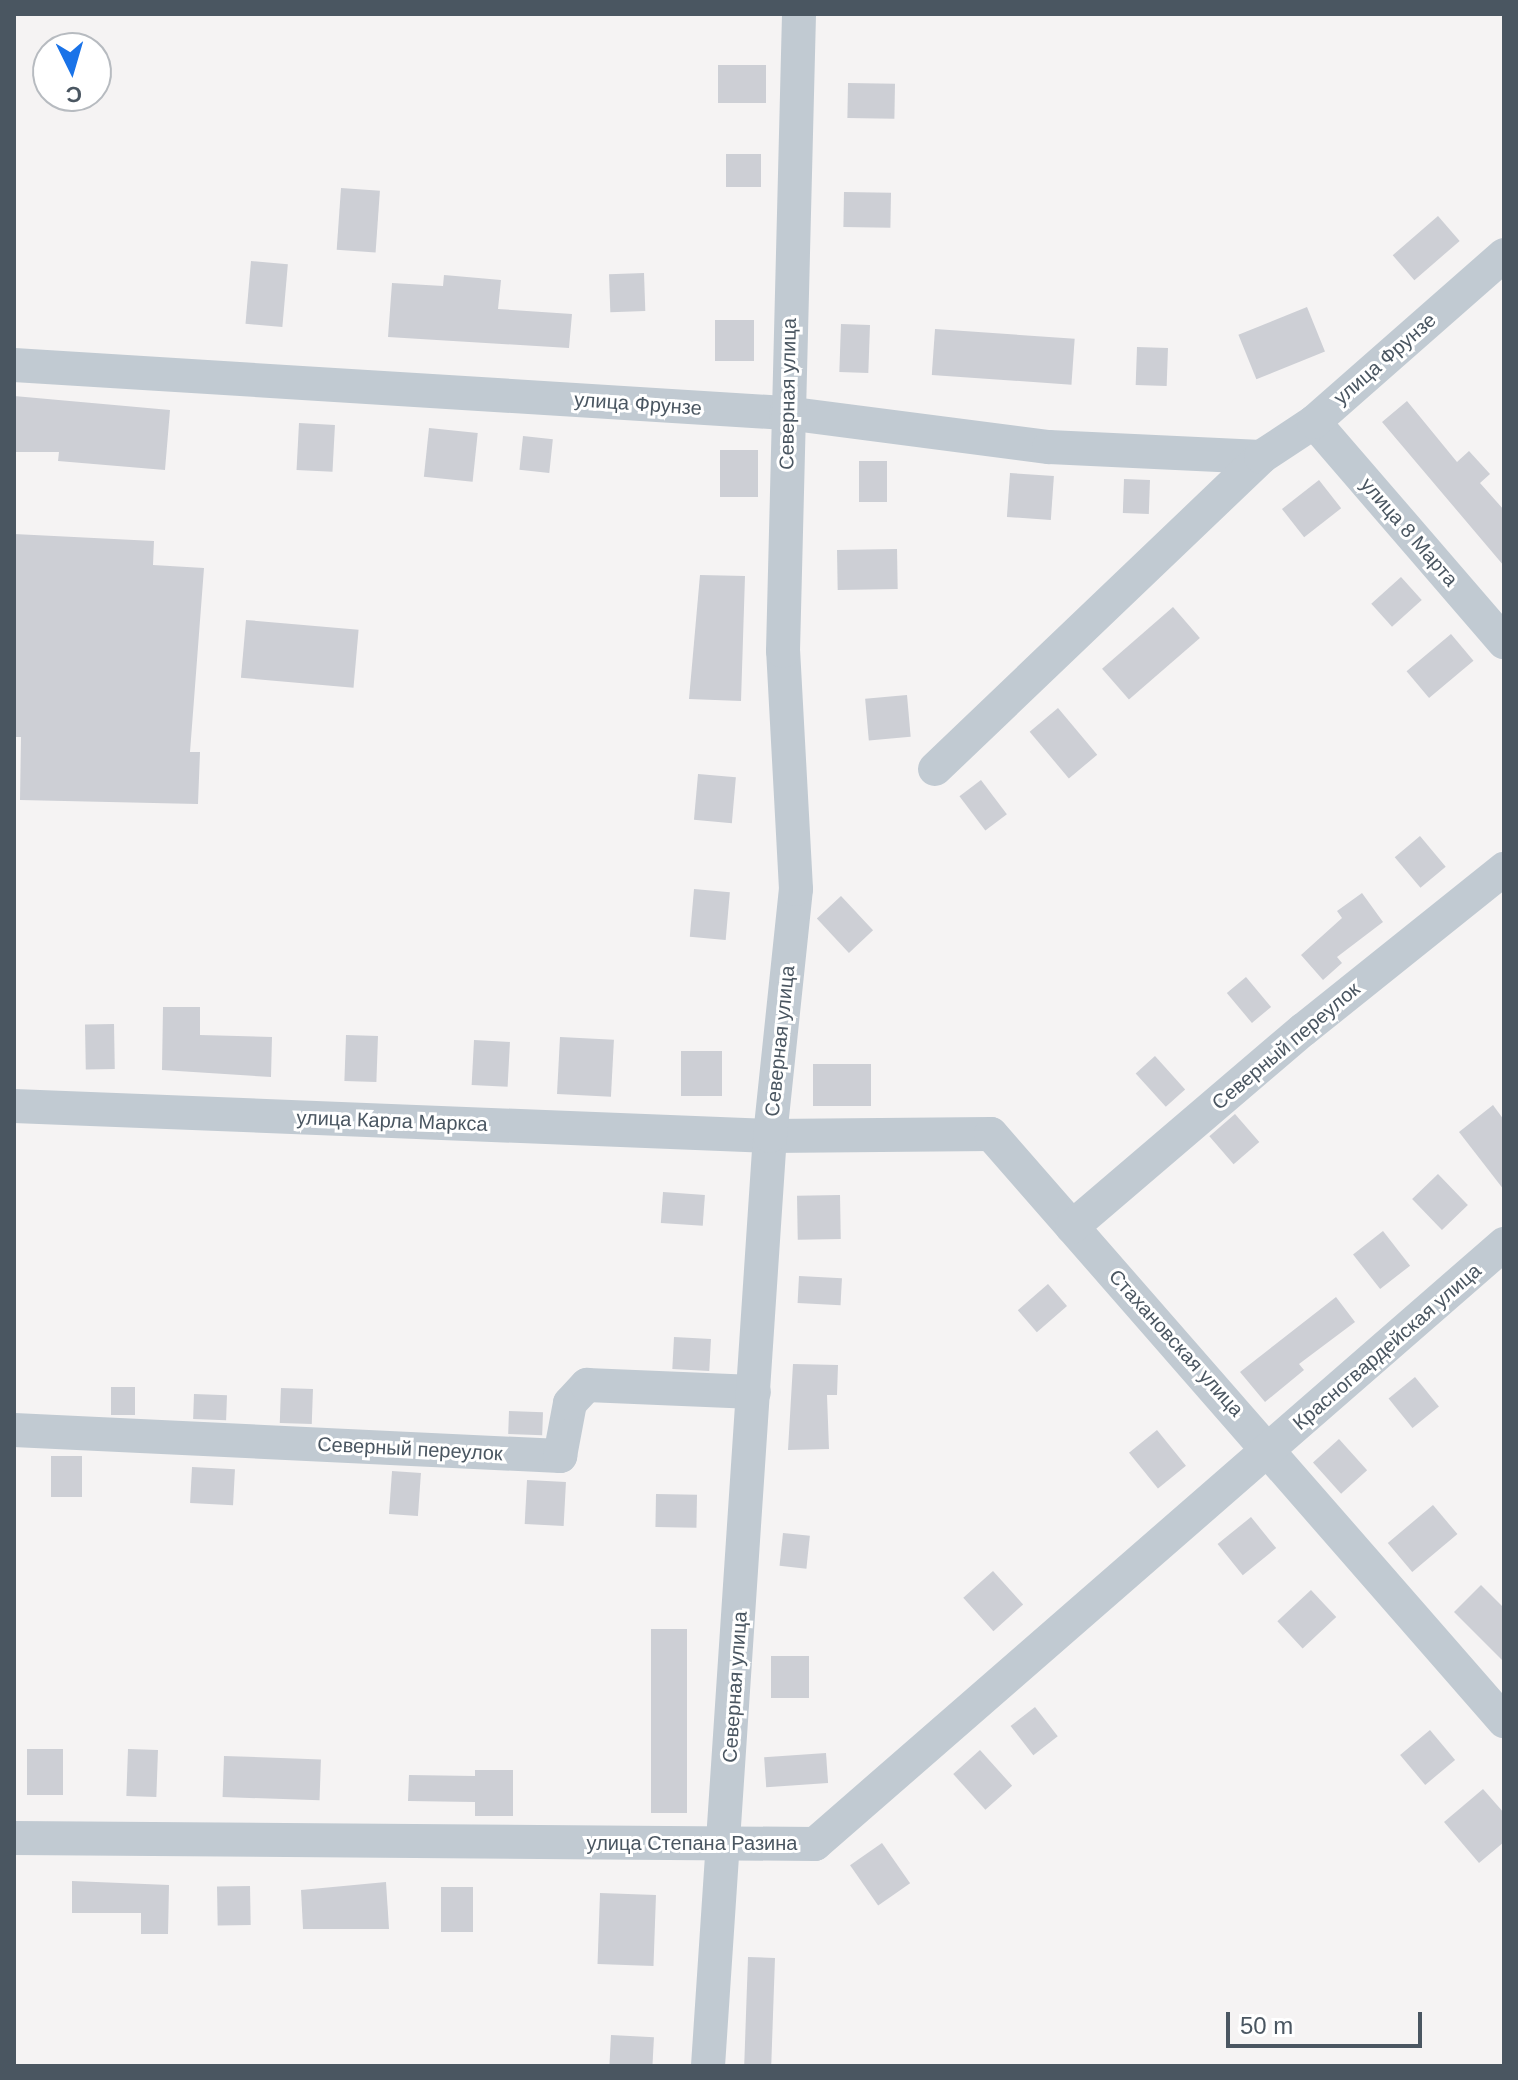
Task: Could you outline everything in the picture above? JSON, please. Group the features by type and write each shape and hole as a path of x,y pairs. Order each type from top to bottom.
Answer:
{"street":[{"name":"Северная улица","path":"708,2066 770,1136 796,889 783,651 786,413 799,14"},
{"name":"улица Фрунзе","path":"935,769 1261,457 1314,422 1504,255"},
{"name":"улица Фрунзе","path":"14,365 786,413 1049,447 1261,457"},
{"name":"улица 8 Марта","path":"1314,422 1504,642"},
{"name":"Северный переулок","path":"1072,1227 1303,1030 1504,869"},
{"name":"улица Карла Маркса","path":"14,1106 770,1136"},
{"name":"Стахановская улица","path":"770,1136 991,1134 1504,1721"},
{"name":"Красногвардейская улица","path":"1270,1450 1504,1244"},
{"name":"Северный переулок","path":"14,1430 560,1456 570,1403 587,1385 754,1392"},
{"name":"улица Степана Разина","path":"14,1838 815,1844 1270,1450"}],"building":[{"path":"718,65 766,65 766,103 718,103"},
{"path":"848,83 895,84 894,119 847,118"},
{"path":"726,154 761,154 761,187 726,187"},
{"path":"341,188 380,191 376,253 337,250"},
{"path":"844,192 891,193 890,228 843,227"},
{"path":"1438,216 1460,241 1414,280 1393,255"},
{"path":"251,261 288,264 282,327 246,324"},
{"path":"644,273 645,311 610,312 609,274"},
{"path":"444,275 501,280 498,309 572,314 569,348 388,337 392,283 443,286"},
{"path":"1307,307 1325,352 1256,379 1238,335"},
{"path":"715,320 754,320 754,361 715,361"},
{"path":"841,324 870,325 868,373 839,372"},
{"path":"935,329 1075,339 1071,385 932,375"},
{"path":"1137,347 1168,348 1167,386 1136,385"},
{"path":"14,396 170,410 165,470 58,461 59,452 14,452"},
{"path":"1407,401 1457,462 1469,451 1490,474 1480,483 1504,510 1504,566 1382,422"},
{"path":"299,423 335,425 332,472 297,470"},
{"path":"429,428 478,433 473,482 424,477"},
{"path":"523,436 553,439 549,473 519,470"},
{"path":"720,450 758,450 758,497 720,497"},
{"path":"859,461 887,461 887,502 859,502"},
{"path":"1010,473 1054,476 1051,520 1007,517"},
{"path":"1124,479 1150,480 1149,514 1123,513"},
{"path":"1319,480 1341,508 1304,537 1282,509"},
{"path":"14,534 154,541 153,565 204,568 190,752 200,752 198,804 20,800 21,737 14,737"},
{"path":"897,549 898,589 838,590 837,550"},
{"path":"700,575 745,576 741,701 689,699"},
{"path":"1401,577 1422,600 1392,627 1371,604"},
{"path":"1173,607 1200,638 1129,700 1102,669"},
{"path":"246,620 359,630 354,688 241,678"},
{"path":"1451,634 1473,661 1429,698 1407,671"},
{"path":"907,695 911,737 869,741 865,699"},
{"path":"1058,708 1097,755 1069,779 1030,732"},
{"path":"698,774 736,777 732,823 694,820"},
{"path":"981,780 1007,814 985,831 959,796"},
{"path":"1420,836 1446,867 1420,888 1395,857"},
{"path":"694,889 730,892 726,940 690,937"},
{"path":"1362,893 1383,922 1337,957 1342,963 1323,980 1301,955 1342,918 1337,911"},
{"path":"841,896 873,930 849,953 817,919"},
{"path":"1246,977 1271,1007 1252,1023 1227,993"},
{"path":"163,1007 200,1007 200,1035 272,1037 271,1077 162,1070"},
{"path":"114,1024 115,1069 86,1069 85,1025"},
{"path":"346,1035 378,1036 376,1082 344,1081"},
{"path":"560,1037 614,1040 611,1097 557,1094"},
{"path":"474,1040 510,1042 508,1087 472,1085"},
{"path":"681,1051 722,1051 722,1096 681,1096"},
{"path":"1155,1056 1185,1089 1166,1107 1136,1073"},
{"path":"813,1064 871,1064 871,1106 813,1106"},
{"path":"1493,1105 1504,1120 1504,1190 1459,1132"},
{"path":"1235,1114 1259,1142 1234,1164 1209,1136"},
{"path":"1438,1174 1468,1205 1442,1230 1412,1199"},
{"path":"663,1192 705,1195 703,1226 661,1223"},
{"path":"840,1195 841,1239 798,1240 797,1196"},
{"path":"1383,1231 1410,1266 1380,1289 1353,1254"},
{"path":"799,1276 842,1278 841,1305 798,1303"},
{"path":"1048,1284 1067,1306 1037,1332 1018,1310"},
{"path":"1336,1297 1355,1322 1299,1364 1304,1370 1265,1402 1240,1372"},
{"path":"674,1337 711,1339 709,1371 672,1369"},
{"path":"793,1364 838,1365 837,1395 827,1395 829,1449 788,1450"},
{"path":"1415,1377 1439,1407 1412,1428 1389,1398"},
{"path":"111,1387 135,1387 135,1415 111,1415"},
{"path":"281,1388 313,1389 312,1424 280,1423"},
{"path":"194,1394 227,1395 226,1420 193,1419"},
{"path":"509,1411 543,1412 542,1435 508,1434"},
{"path":"1157,1430 1186,1466 1158,1488 1129,1453"},
{"path":"1339,1439 1367,1470 1341,1494 1313,1462"},
{"path":"51,1456 82,1456 82,1497 51,1497"},
{"path":"192,1467 235,1469 233,1505 190,1503"},
{"path":"392,1471 421,1473 418,1516 389,1514"},
{"path":"527,1480 566,1482 564,1526 525,1524"},
{"path":"656,1494 697,1495 696,1528 655,1527"},
{"path":"1433,1505 1457,1534 1412,1572 1388,1543"},
{"path":"1251,1517 1276,1548 1243,1575 1218,1544"},
{"path":"783,1533 810,1536 806,1569 780,1566"},
{"path":"993,1571 1023,1604 993,1631 963,1598"},
{"path":"1481,1585 1504,1608 1504,1662 1454,1612"},
{"path":"1311,1590 1336,1617 1303,1648 1277,1621"},
{"path":"651,1629 687,1629 687,1813 651,1813"},
{"path":"771,1656 809,1656 809,1698 771,1698"},
{"path":"1035,1707 1058,1736 1033,1755 1011,1726"},
{"path":"1430,1730 1455,1760 1425,1785 1400,1755"},
{"path":"27,1749 63,1749 63,1795 27,1795"},
{"path":"128,1749 158,1750 156,1797 126,1796"},
{"path":"980,1750 1012,1786 985,1810 953,1774"},
{"path":"826,1753 828,1783 766,1787 764,1757"},
{"path":"224,1756 321,1759 320,1800 223,1797"},
{"path":"475,1770 513,1770 513,1816 475,1816 475,1802 408,1801 409,1775 475,1776"},
{"path":"1483,1789 1504,1813 1504,1842 1479,1863 1444,1822"},
{"path":"882,1843 910,1883 878,1906 850,1865"},
{"path":"72,1881 169,1885 168,1934 141,1934 141,1913 72,1913"},
{"path":"386,1882 389,1929 303,1929 301,1890"},
{"path":"250,1886 251,1925 218,1926 217,1887"},
{"path":"441,1887 473,1887 473,1932 441,1932"},
{"path":"600,1893 656,1895 653,1966 598,1964"},
{"path":"748,1957 775,1958 771,2066 744,2066"},
{"path":"611,2035 654,2037 652,2066 609,2066"}]}
